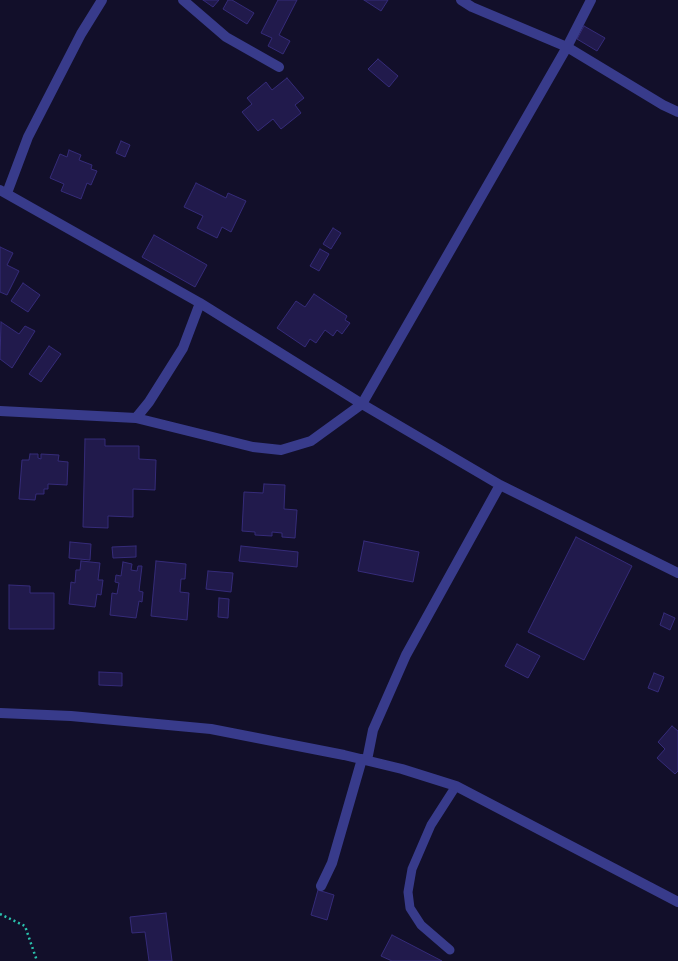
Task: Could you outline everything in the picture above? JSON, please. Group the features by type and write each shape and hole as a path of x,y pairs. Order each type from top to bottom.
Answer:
{"street":[{"path":"102,0 81,34 28,137 4,192 200,303 362,404 500,485 678,573"},
{"path":"183,0 226,37 279,67"},
{"path":"461,0 472,7 567,47 663,105 678,112"},
{"path":"0,411 136,418 253,447 281,450 311,441 362,404 567,47 591,0"},
{"path":"136,418 149,402 183,348 200,303"},
{"path":"321,886 332,863 373,730 406,655 500,485"},
{"path":"0,713 71,716 211,729 365,760 402,769 456,786 678,902"}],"lane":[{"path":"450,950 421,925 410,908 408,892 412,869 431,825 456,786"}],"path":[{"path":"0,914 25,926 37,961"}],"building":[{"path":"203,0 219,0 213,7"},
{"path":"228,0 232,0 254,13 247,24 223,9"},
{"path":"278,0 297,0 279,35 290,41 283,54 268,46 272,38 261,33"},
{"path":"364,0 388,0 381,11"},
{"path":"584,26 605,38 597,51 577,39"},
{"path":"378,59 398,76 389,87 368,69"},
{"path":"287,78 304,98 295,105 301,113 281,129 273,119 258,131 242,112 252,104 247,98 266,82 272,90"},
{"path":"121,141 130,145 125,157 116,153"},
{"path":"69,150 81,155 79,160 92,165 91,169 97,171 91,185 87,183 81,199 61,191 64,184 50,178 60,154 67,157"},
{"path":"196,183 226,198 228,193 246,201 231,232 222,227 217,238 197,228 203,216 184,207"},
{"path":"333,228 341,233 331,249 323,244"},
{"path":"154,235 207,265 195,287 142,257"},
{"path":"0,247 13,253 7,265 19,271 7,295 0,292"},
{"path":"320,249 329,254 319,271 310,266"},
{"path":"23,283 40,295 28,312 11,301"},
{"path":"314,294 347,316 345,320 350,323 342,334 337,330 333,336 325,330 316,343 310,339 305,347 277,328 296,301 305,307"},
{"path":"1,322 19,334 25,326 35,331 12,368 0,359"},
{"path":"49,346 61,354 41,382 29,374"},
{"path":"85,439 105,439 105,446 139,446 139,459 156,460 155,490 133,489 133,517 108,516 108,528 83,527"},
{"path":"30,454 38,454 38,458 41,459 41,454 59,455 58,461 68,462 67,485 48,484 48,489 44,489 44,494 36,494 35,500 19,499 22,460 29,460"},
{"path":"264,484 285,485 284,509 297,510 295,538 282,537 282,533 272,532 272,536 255,535 255,532 242,531 244,492 263,493"},
{"path":"576,537 632,566 584,660 528,632"},
{"path":"364,541 419,552 413,582 358,571"},
{"path":"70,542 91,544 90,560 69,558"},
{"path":"136,546 136,557 113,558 112,547"},
{"path":"241,546 298,552 297,567 239,561"},
{"path":"81,561 100,563 98,580 103,580 101,595 97,594 95,607 69,604 71,582 75,583 76,570 80,570"},
{"path":"156,561 186,564 185,579 181,579 180,592 189,593 187,620 151,616"},
{"path":"123,562 132,564 131,570 137,571 138,566 142,566 139,591 143,592 142,602 139,601 136,618 110,615 112,593 117,594 119,583 115,582 116,575 121,576"},
{"path":"208,571 233,573 231,592 206,589"},
{"path":"9,585 30,586 30,593 54,593 54,629 9,629"},
{"path":"219,598 229,599 228,618 218,617"},
{"path":"664,613 675,618 670,630 660,625"},
{"path":"517,644 540,656 528,678 505,666"},
{"path":"99,672 122,673 122,686 99,685"},
{"path":"654,673 664,677 658,692 648,688"},
{"path":"672,726 678,731 678,771 675,774 657,758 665,749 658,742"},
{"path":"318,890 334,895 327,920 311,915"},
{"path":"166,913 172,961 149,961 145,932 132,933 130,917"},
{"path":"392,935 442,961 392,961 381,956"}]}
